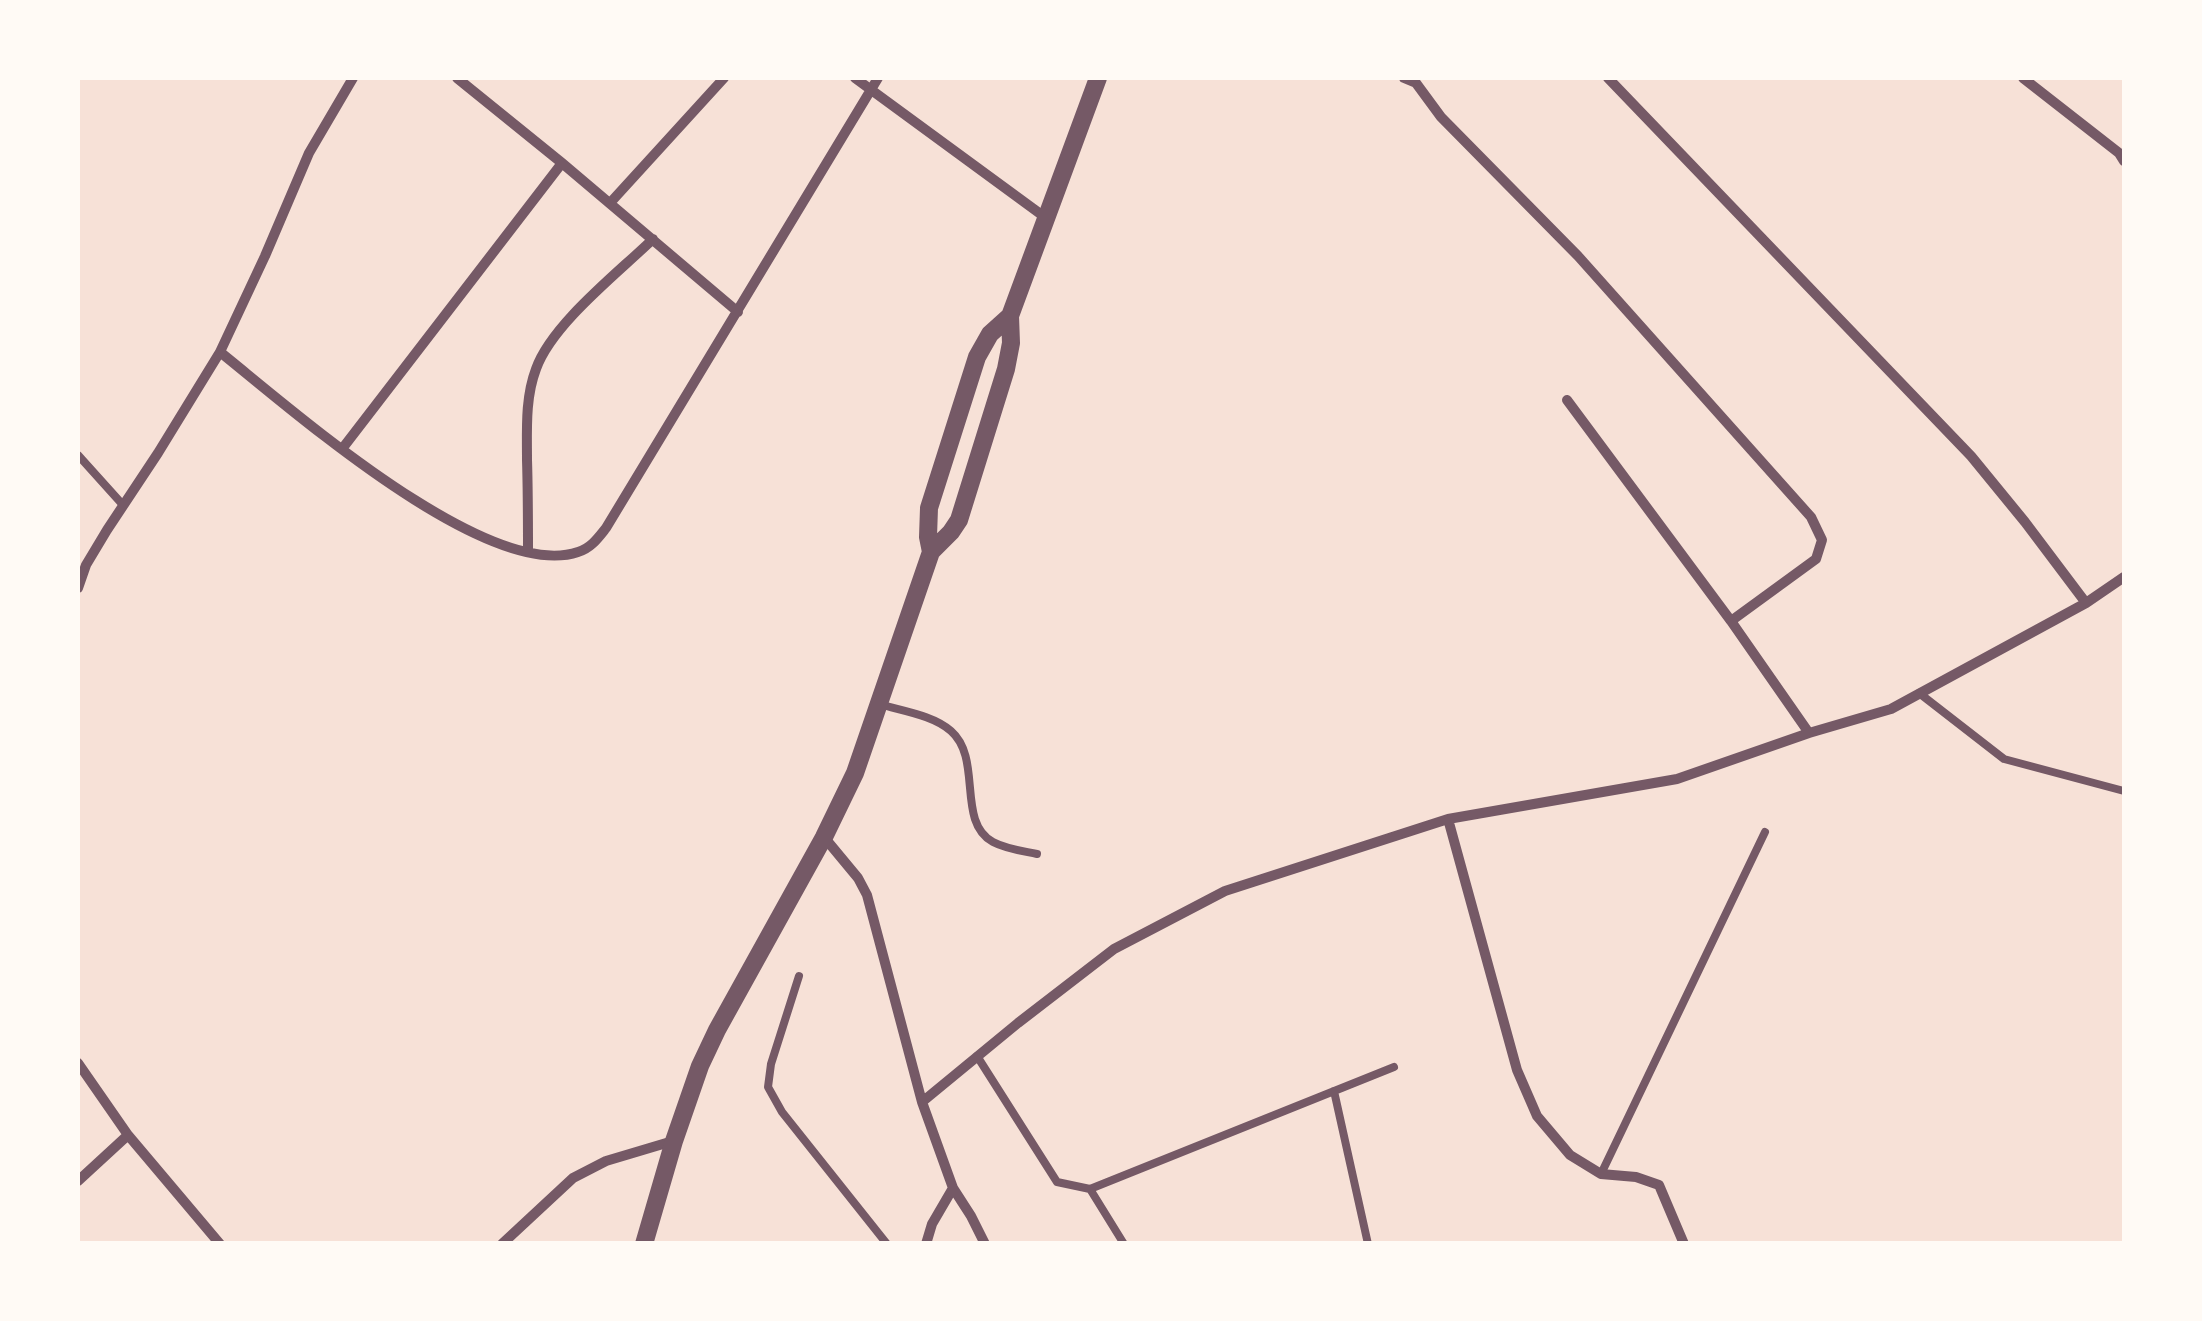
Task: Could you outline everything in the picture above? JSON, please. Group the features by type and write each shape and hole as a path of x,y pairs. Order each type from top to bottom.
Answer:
{"street":[{"path":"78,588 86,565 220,352 310,153 353,78"},
{"path":"456,78 738,312"},
{"path":"610,203 724,78"},
{"path":"855,78 1046,218"},
{"path":"220,352 342,449 422,506 460,527 528,552 558,556 579,552 595,543 606,528 878,78"},
{"path":"644,1244 700,1066 855,773 931,552 959,520 1006,369 1011,343 1010,316 1098,78"},
{"path":"1404,78 1419,80 1441,117 1578,256 1812,517 1822,540 1816,559 1731,621"},
{"path":"1608,78 1971,456 2086,602"},
{"path":"2022,78 2124,161"},
{"path":"342,449 562,163"},
{"path":"528,552 528,395 536,366 572,316 653,239"},
{"path":"931,552 929,508 977,357 990,334 1010,316"},
{"path":"1567,400 1731,621 1809,734"},
{"path":"922,1102 1114,949 1224,891 1448,819 1677,779 1891,709 2124,578"},
{"path":"1448,819 1517,1070 1536,1116 1570,1155 1602,1174 1636,1177 1659,1185 1684,1244"},
{"path":"824,837 858,878 867,896 922,1102 953,1188 985,1244"},
{"path":"78,1063 128,1134 220,1244"},
{"path":"78,1181 128,1134"},
{"path":"502,1244 573,1178 606,1161 674,1141"},
{"path":"926,1244 932,1224 953,1188"}],"lane":[{"path":"78,455 124,506"},
{"path":"1920,693 2004,759 2124,791"},
{"path":"880,704 937,721 949,729 966,752 974,815 982,834 998,845 1038,854"},
{"path":"1602,1174 1765,832"},
{"path":"799,976 771,1064 768,1087 782,1112 887,1244"},
{"path":"978,1056 1056,1182 1090,1188 1394,1067"},
{"path":"1334,1091 1368,1244"},
{"path":"1090,1188 1124,1244"}]}
